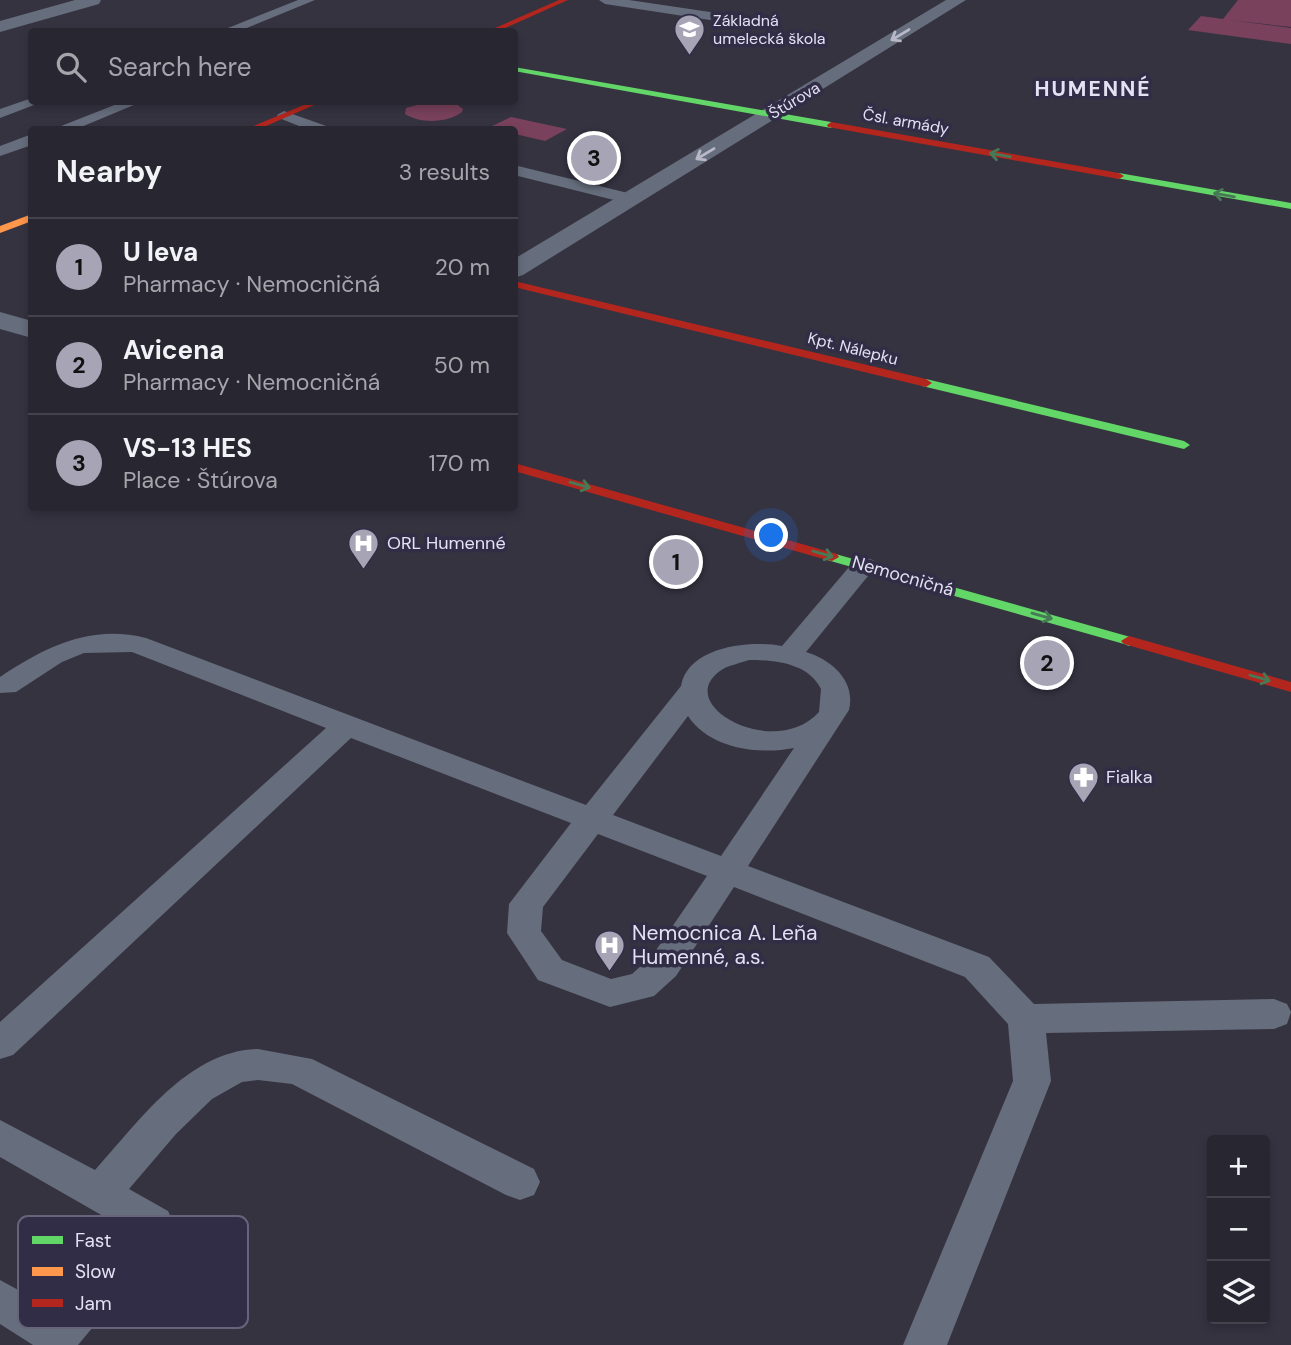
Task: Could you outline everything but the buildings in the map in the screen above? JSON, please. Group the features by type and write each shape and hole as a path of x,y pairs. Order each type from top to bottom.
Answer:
{"street":[{"path":"0,27 93,0"},
{"path":"498,28 565,0"},
{"name":"Štúrova","path":"518,268 958,0"},
{"name":"Čsl. armády","path":"518,70 1291,206"},
{"path":"258,126 309,105"},
{"path":"5,224 28,218"},
{"name":"Kpt. Nálepku","path":"518,285 1184,445"},
{"path":"0,320 28,329"},
{"name":"Nemocničná","path":"518,468 1291,687"}],"lane":[{"path":"235,28 309,0"},
{"path":"605,0 710,16"},
{"path":"0,114 28,104"},
{"path":"69,126 126,105"},
{"path":"284,115 313,126"},
{"path":"0,151 28,140"},
{"path":"518,171 630,199"},
{"path":"790,654 864,565"},
{"path":"6,686 58,651 100,639 136,644 977,967 1026,1018 1032,1081 925,1345"},
{"path":"747,652 790,654 811,663 826,675 835,690 836,706 664,966 642,986 610,993 550,970 524,933 526,904 692,691 698,677 709,665 726,656 747,652"},
{"path":"692,691 695,706 704,720 720,731 740,739 765,743 791,741 813,733 828,721"},
{"path":"0,1044 347,725"},
{"path":"1026,1018 1274,1014"},
{"path":"100,1193 198,1087 234,1068 268,1064 299,1070 520,1182"},
{"path":"0,1137 140,1216"},
{"path":"0,1300 18,1311"},
{"path":"45,1328 58,1336 65,1328"}],"shaded area":[{"path":"1238,0 1291,0 1291,27 1229,20 1291,28 1291,44 1188,30 1201,16 1223,19"},
{"path":"417,105 458,105 463,109 456,116 434,121 411,117 405,114 406,108"},
{"path":"511,117 567,129 545,141 518,135 518,126 492,126"}],"traffic: fast":[{"path":"518,70 831,125"},
{"path":"1119,176 1291,206"},
{"path":"926,383 1184,445"},
{"path":"832,557 1129,641"}],"traffic: slow":[{"path":"0,230 28,219"}],"traffic: jam":[{"path":"498,28 565,0"},
{"path":"258,126 310,105"},
{"path":"831,125 1119,176"},
{"path":"518,285 926,383"},
{"path":"518,468 832,557"},
{"path":"1129,641 1291,687"}],"place":[{"name":"Základná umelecká škola","path":"690,56"},
{"name":"VS-13 HES","path":"594,158"},
{"name":"U leva","path":"676,562"},
{"name":"ORL Humenné","path":"364,570"},
{"name":"Avicena","path":"1047,663"},
{"name":"Fialka","path":"1083,804"},
{"name":"Nemocnica A. Leňa Humenné, a.s.","path":"609,972"}],"district":[{"name":"HUMENNÉ","path":"1093,89"}]}
